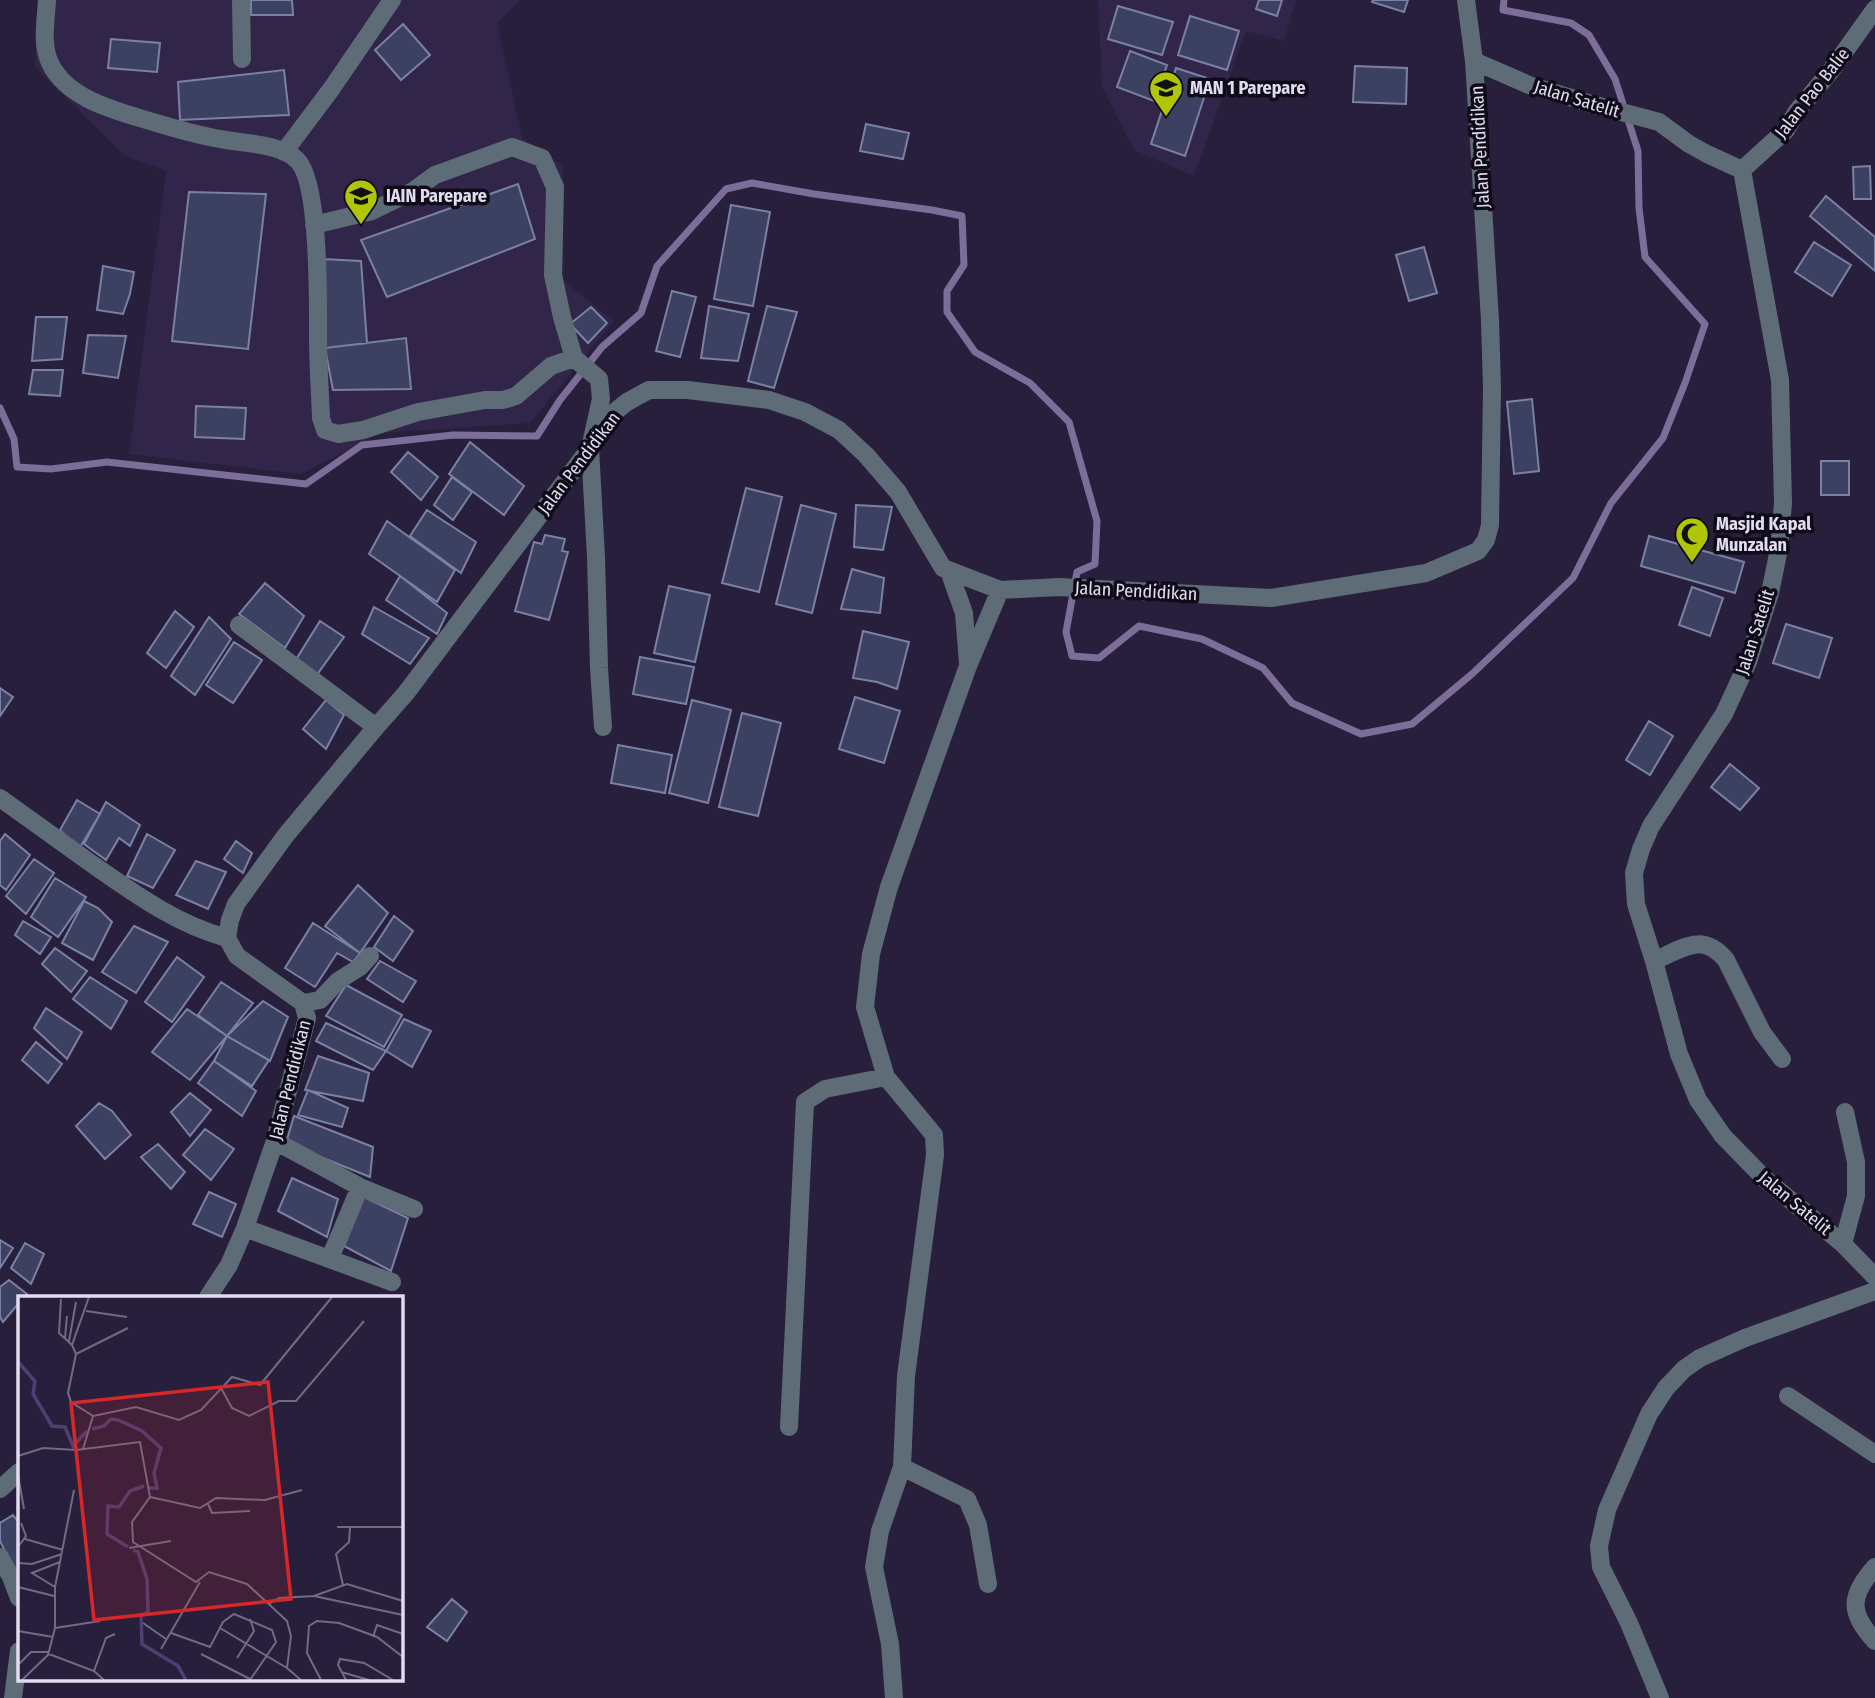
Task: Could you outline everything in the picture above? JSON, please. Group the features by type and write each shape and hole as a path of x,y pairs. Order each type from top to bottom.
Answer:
{"street":[{"path":"47,0 44,46 50,65 72,89 118,113 214,138 260,145 284,152 297,160 304,172 314,225 319,295 321,418 326,430 338,434 363,430 418,412 485,400 503,400 516,396 551,366 578,362"},
{"path":"241,0 242,59"},
{"path":"284,152 392,0"},
{"name":"Jalan Pendidikan","path":"209,1296 229,1265 244,1228 275,1141 307,1024 303,1003 237,956 227,938 236,904 286,835 406,693 590,448 612,414 626,402 649,390 688,390 769,400 805,412 839,430 866,455 898,492 943,568 1000,590 1059,587 1271,598 1426,573 1478,551 1486,540 1490,525 1492,388 1474,61 1466,0"},
{"name":"Jalan Pao Balie","path":"1742,170 1786,130 1797,111 1830,72 1875,9"},
{"name":"Jalan Satelit","path":"1474,61 1529,85 1659,122 1707,155 1742,170 1780,380 1783,503 1779,549 1770,593 1748,662 1724,715 1651,826 1641,849 1634,873 1636,904 1679,1054 1698,1100 1723,1136 1765,1179 1843,1244 1875,1277"},
{"path":"314,225 372,211 413,191 435,175 512,147 542,158 555,187 553,275 562,317 578,362 599,379 601,399 590,448 603,727"},
{"path":"949,571 964,613 968,666"},
{"path":"894,1698 890,1644 874,1567 880,1531 902,1467 905,1376 935,1155 934,1135 886,1077 865,1007 871,954 889,887 968,666 1000,590"},
{"path":"239,625 376,727"},
{"path":"0,798 142,899 179,921 227,938"},
{"path":"1654,961 1692,944 1703,943 1721,953 1762,1032 1782,1059"},
{"path":"303,1003 320,1000 338,981 360,967 370,956"},
{"path":"789,1427 805,1102 825,1089 886,1077"},
{"path":"1843,1244 1856,1196 1856,1162 1845,1112"},
{"path":"275,1141 360,1187 414,1209"},
{"path":"330,1258 360,1187"},
{"path":"244,1228 392,1282"},
{"path":"1660,1698 1629,1623 1601,1567 1599,1546 1607,1510 1649,1414 1666,1388 1684,1369 1700,1358 1875,1291"},
{"path":"1788,1396 1875,1454"},
{"path":"902,1467 967,1499 978,1525 988,1584"},
{"path":"0,1489 18,1473"},
{"path":"0,1557 18,1595"},
{"path":"1875,1567 1858,1590 1855,1611 1862,1627 1875,1641"},
{"path":"13,1698 18,1659"}],"shaded area":[{"name":"IAIN Parepare","path":"37,0 520,0 497,23 522,138 563,166 564,281 614,321 530,423 381,433 301,474 129,454 166,171 125,156 35,67"},
{"name":"MAN 1 Parepare","path":"1098,0 1296,0 1284,41 1246,31 1194,176 1134,150 1102,87"}],"building":[{"path":"251,0 292,0 293,15 251,15"},
{"path":"1259,0 1282,0 1277,16 1256,9"},
{"path":"1408,0 1404,12 1372,2"},
{"path":"1118,6 1173,22 1162,55 1108,39"},
{"path":"1190,16 1239,31 1227,70 1178,55"},
{"path":"403,24 430,55 401,80 375,50"},
{"path":"111,39 160,43 157,72 108,68"},
{"path":"1130,51 1167,65 1154,101 1117,87"},
{"path":"1355,66 1407,68 1406,104 1353,102"},
{"path":"1176,68 1210,79 1185,156 1151,144"},
{"path":"284,70 289,115 180,120 178,82"},
{"path":"866,124 909,133 903,159 860,151"},
{"path":"1870,166 1871,199 1854,199 1853,167"},
{"path":"518,184 535,239 387,297 361,240"},
{"path":"189,192 266,194 248,349 172,341"},
{"path":"1826,196 1875,237 1875,271 1810,216"},
{"path":"731,205 770,212 753,306 714,299"},
{"path":"1814,242 1851,265 1832,296 1795,272"},
{"path":"1424,247 1437,293 1409,301 1396,255"},
{"path":"322,259 361,261 367,343 325,348"},
{"path":"103,266 134,272 123,314 97,310"},
{"path":"672,291 696,297 680,357 656,351"},
{"path":"709,306 749,314 738,361 701,358"},
{"path":"767,306 797,312 774,388 748,381"},
{"path":"591,307 607,323 588,343 570,324"},
{"path":"36,317 67,317 62,359 32,361"},
{"path":"88,335 126,336 118,378 83,373"},
{"path":"406,338 411,389 333,390 325,348"},
{"path":"33,370 63,370 60,396 29,394"},
{"path":"1532,399 1539,471 1514,474 1507,402"},
{"path":"196,406 246,408 244,439 195,437"},
{"path":"470,442 524,486 504,515 449,474"},
{"path":"408,452 438,477 421,500 391,472"},
{"path":"1821,461 1849,461 1849,495 1821,495"},
{"path":"452,477 472,492 453,520 434,505"},
{"path":"746,488 782,497 759,592 722,583"},
{"path":"801,505 836,514 812,613 776,604"},
{"path":"856,505 892,507 883,550 854,547"},
{"path":"427,510 476,542 461,573 410,536"},
{"path":"387,521 455,570 437,602 369,554"},
{"path":"545,535 565,539 562,551 568,552 549,620 515,611 534,542 542,544"},
{"name":"Masjid Kapal Munzalan","path":"1649,536 1744,562 1735,593 1641,566"},
{"path":"852,569 884,578 880,613 841,609"},
{"path":"400,576 447,613 437,634 386,600"},
{"path":"265,583 304,616 285,648 239,614"},
{"path":"669,586 710,595 695,662 654,653"},
{"path":"1692,587 1723,598 1710,636 1679,625"},
{"path":"374,607 429,638 410,664 362,634"},
{"path":"175,611 194,627 166,668 147,653"},
{"path":"209,617 231,639 195,695 171,676"},
{"path":"320,621 344,637 316,676 295,661"},
{"path":"1786,624 1832,638 1819,678 1773,663"},
{"path":"863,631 909,642 897,689 853,678"},
{"path":"234,642 262,660 233,703 206,685"},
{"path":"640,657 694,667 686,704 633,694"},
{"path":"0,688 13,697 0,716"},
{"path":"855,697 900,711 884,763 839,749"},
{"path":"326,700 344,715 326,749 303,729"},
{"path":"692,700 731,710 708,803 669,793"},
{"path":"742,713 781,723 758,816 719,807"},
{"path":"1649,721 1673,736 1650,775 1626,760"},
{"path":"618,745 672,755 665,793 611,783"},
{"path":"1730,764 1759,788 1740,810 1711,787"},
{"path":"77,800 100,814 79,849 60,830"},
{"path":"106,802 140,825 130,846 119,838 106,860 84,844"},
{"path":"5,834 30,855 6,890 0,885 0,841"},
{"path":"147,834 175,850 153,888 127,876"},
{"path":"236,841 252,853 243,873 224,859"},
{"path":"34,859 54,873 26,914 6,896"},
{"path":"196,861 226,872 208,909 176,895"},
{"path":"55,878 86,897 58,937 31,917"},
{"path":"358,885 388,913 360,953 325,926"},
{"path":"84,901 98,908 112,922 93,960 62,943"},
{"path":"394,916 413,931 393,961 374,947"},
{"path":"23,921 51,937 40,954 15,935"},
{"path":"313,923 360,953 353,962 337,953 315,987 285,968"},
{"path":"134,926 168,942 136,993 102,972"},
{"path":"55,948 87,971 71,992 42,964"},
{"path":"177,957 204,977 172,1022 145,1002"},
{"path":"380,961 416,981 403,1002 367,979"},
{"path":"90,977 127,1001 111,1029 73,999"},
{"path":"221,982 253,1003 227,1036 198,1015"},
{"path":"346,985 402,1015 384,1047 326,1016"},
{"path":"263,1001 288,1017 270,1061 227,1036"},
{"path":"46,1008 82,1032 67,1059 34,1028"},
{"path":"187,1009 227,1036 190,1080 152,1052"},
{"path":"404,1019 431,1031 412,1067 386,1051"},
{"path":"326,1023 386,1051 373,1070 316,1041"},
{"path":"227,1036 269,1060 252,1086 214,1061"},
{"path":"36,1042 62,1064 48,1083 22,1060"},
{"path":"318,1056 369,1073 363,1101 305,1090"},
{"path":"214,1061 256,1091 242,1116 198,1083"},
{"path":"308,1090 348,1108 342,1127 298,1115"},
{"path":"190,1093 211,1110 190,1136 171,1112"},
{"path":"99,1103 112,1111 131,1135 105,1159 76,1126"},
{"path":"294,1116 373,1147 370,1177 286,1143"},
{"path":"205,1129 234,1149 211,1180 183,1155"},
{"path":"158,1144 185,1172 171,1189 141,1157"},
{"path":"292,1178 338,1199 327,1237 278,1211"},
{"path":"209,1192 236,1204 222,1237 193,1224"},
{"path":"364,1197 408,1218 391,1271 344,1246"},
{"path":"0,1240 13,1248 0,1268"},
{"path":"25,1243 44,1254 31,1284 11,1268"},
{"path":"9,1280 27,1294 18,1296 18,1304 3,1322 0,1317 0,1287"},
{"path":"13,1515 18,1522 18,1579 0,1541 0,1523"},
{"path":"452,1599 467,1612 447,1641 427,1627"}],"waterway":[{"path":"0,408 14,439 17,467 51,469 107,462 306,484 362,445 453,435 537,436 560,400 602,347 641,313 657,266 726,189 752,183 962,216 964,265 947,291 947,312 975,352 1030,383 1069,422 1097,521 1095,564 1077,572 1066,632 1072,656 1099,658 1139,626 1202,639 1263,668 1292,703 1361,734 1412,724 1472,674 1573,578 1611,503 1663,438 1705,324 1645,257 1639,208 1638,151 1615,79 1589,35 1571,23 1503,10 1504,0"}],"place":[{"name":"MAN 1 Parepare","path":"1166,118"},
{"name":"IAIN Parepare","path":"361,226"},
{"name":"Masjid Kapal Munzalan","path":"1692,564"}]}
